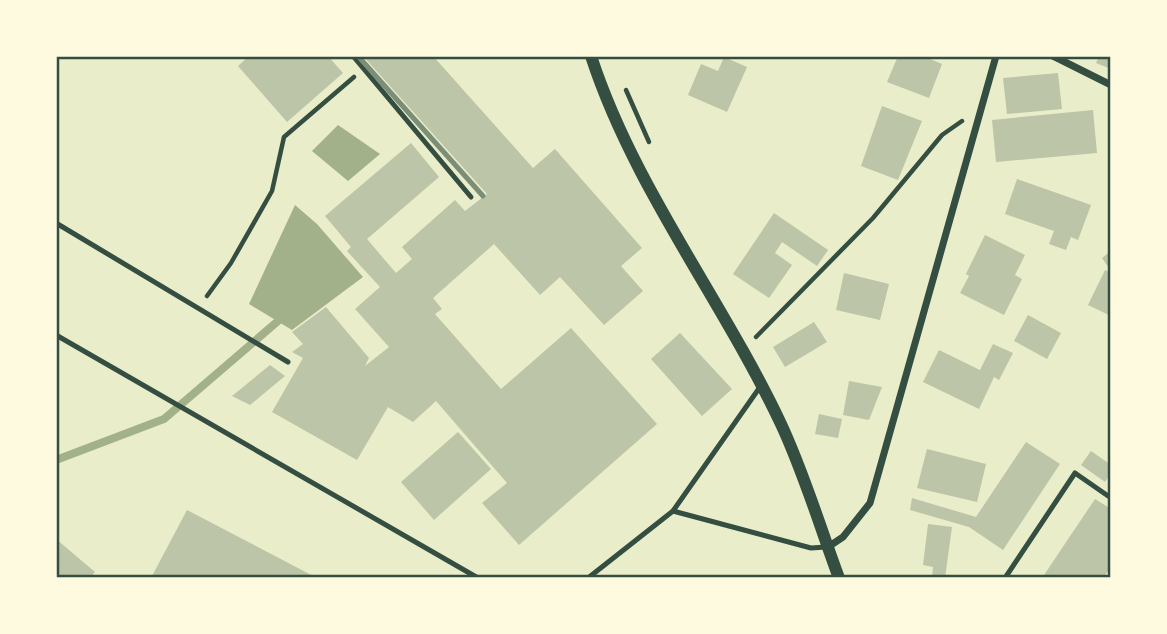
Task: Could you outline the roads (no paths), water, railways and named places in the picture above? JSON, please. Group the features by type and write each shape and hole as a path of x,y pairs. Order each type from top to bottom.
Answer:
{"street":[{"path":"591,56 604,95 643,175 786,435 839,578"},
{"path":"828,547 843,537 870,503 996,56"},
{"path":"1053,56 1111,85"}],"lane":[{"path":"353,56 471,197"},
{"path":"56,223 288,362"},
{"path":"56,335 478,578"},
{"path":"588,578 673,511 761,386"},
{"path":"1005,578 1075,473 1111,498"},
{"path":"673,511 811,548 828,547"}],"waterway":[{"path":"56,460 164,419 278,321 280,313"}],"railway":[{"path":"358,56 483,196"}]}
